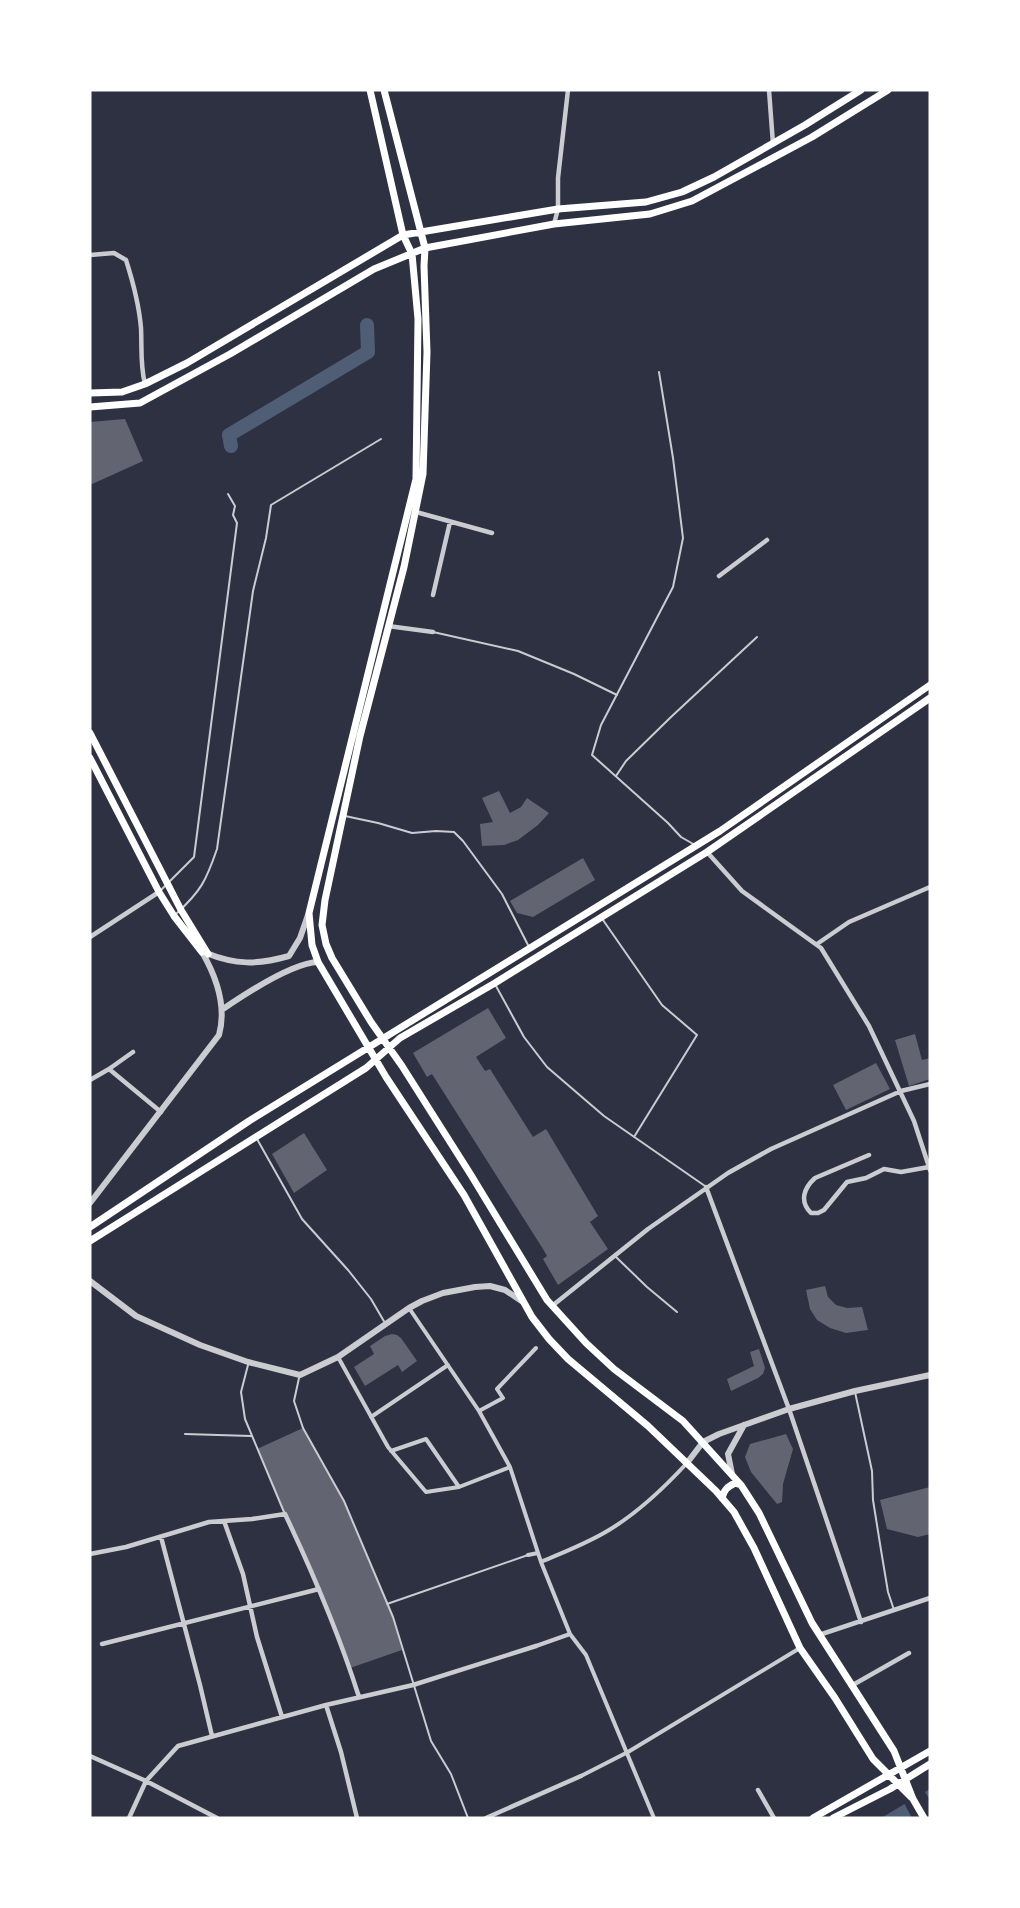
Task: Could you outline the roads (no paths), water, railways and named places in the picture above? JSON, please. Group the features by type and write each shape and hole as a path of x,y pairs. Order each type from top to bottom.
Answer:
{"main road":[{"path":"370,90 403,235 412,254 418,319 416,479 309,913 312,945 318,962 418,1128 464,1196 532,1317 568,1359 648,1426 734,1512 754,1548 800,1648 873,1759 894,1771 924,1818"},
{"path":"384,90 425,248 427,352 423,474 416,512 342,816 325,900 322,925 326,944 332,958 382,1039 402,1066 552,1306 614,1369 684,1421 741,1485 759,1513 819,1635 894,1752 894,1771 902,1782"},
{"path":"90,392 122,392 145,384 187,363 403,235 558,209 646,202 682,192 773,144 861,90"},
{"path":"90,407 140,403 230,354 374,269 425,248 554,224 650,214 692,201 812,137 888,90"},
{"path":"90,1227 249,1121 697,846 930,686"},
{"path":"90,1241 366,1068 400,1038 495,983 707,852 930,698"},
{"path":"90,733 205,953"},
{"path":"90,758 159,892 174,916 205,953"},
{"path":"722,1498 729,1486 735,1483 741,1485"},
{"path":"813,1818 930,1751"},
{"path":"833,1818 902,1782 930,1764"}],"street":[{"path":"554,224 558,209 558,178 568,90"},
{"path":"769,90 773,144"},
{"path":"90,255 114,253 126,260 137,294 142,373 145,384"},
{"path":"416,512 492,533"},
{"path":"433,596 450,522"},
{"path":"719,576 767,540"},
{"path":"388,626 433,632"},
{"path":"707,852 742,891 802,936 817,944 869,1026 914,1121 930,1168 901,1172 884,1169 866,1178 848,1182 824,1210 811,1213 807,1209 804,1196 806,1189 815,1178 869,1155"},
{"path":"817,944 849,922 930,887"},
{"path":"90,937 159,892"},
{"path":"205,953 226,961 247,963 271,961 289,956 300,938 309,913"},
{"path":"90,1203 219,1035 223,1009 217,981 205,953"},
{"path":"223,1009 251,990 306,962 318,962"},
{"path":"90,1080 133,1052"},
{"path":"109,1069 161,1112"},
{"path":"552,1306 706,1187 771,1149 901,1091 930,1084"},
{"path":"706,1187 789,1409 861,1622"},
{"path":"90,1281 136,1316 248,1362 300,1375 338,1357 409,1308 443,1293 490,1286 505,1290 523,1302"},
{"path":"409,1308 479,1411 510,1467 541,1562 570,1634 586,1655 654,1818"},
{"path":"479,1411 502,1398 496,1389 536,1348"},
{"path":"338,1357 391,1451 426,1492 459,1487 510,1467"},
{"path":"371,1417 448,1365"},
{"path":"541,1562 608,1531 634,1514 660,1492 704,1442 719,1434 789,1409 855,1391 930,1375"},
{"path":"732,1474 728,1454 744,1425"},
{"path":"391,1451 426,1439 459,1487"},
{"path":"90,1554 126,1547 209,1522 285,1514 345,1652 359,1697"},
{"path":"224,1521 243,1575 257,1637 282,1717"},
{"path":"160,1537 212,1736"},
{"path":"528,1555 538,1553"},
{"path":"102,1644 319,1589"},
{"path":"819,1635 930,1598"},
{"path":"129,1818 146,1781 178,1746 282,1717 412,1685 570,1634"},
{"path":"486,1818 581,1776 628,1752 800,1648"},
{"path":"851,1686 909,1653"},
{"path":"326,1706 341,1752 357,1818"},
{"path":"90,1756 146,1781 217,1818"},
{"path":"758,1790 774,1818"}],"lane":[{"path":"659,372 674,458 683,538 673,587 601,725 591,755 681,837 697,846"},
{"path":"174,916 194,898 207,878 217,849 253,591 271,506 381,439"},
{"path":"159,892 194,857 237,523 233,515 235,506 228,494"},
{"path":"433,632 518,651 617,695"},
{"path":"616,776 626,761 663,724 757,637"},
{"path":"342,816 412,833 454,832 502,894 530,948"},
{"path":"601,917 662,1005 698,1035 634,1137"},
{"path":"495,983 524,1037 547,1067 604,1116 706,1187"},
{"path":"256,1138 302,1219 371,1299 386,1325"},
{"path":"615,1256 677,1312"},
{"path":"248,1362 241,1392 245,1419 285,1514"},
{"path":"300,1375 294,1401 303,1428 344,1502 393,1617 431,1741 451,1774 468,1818"},
{"path":"855,1391 872,1471 873,1500 885,1575 894,1610"},
{"path":"185,1434 252,1436"},
{"path":"387,1604 528,1555"}],"water":[{"path":"930,1789 930,1818 881,1818"}],"waterway":[{"path":"231,446 229,435 368,352 367,325"}]}
